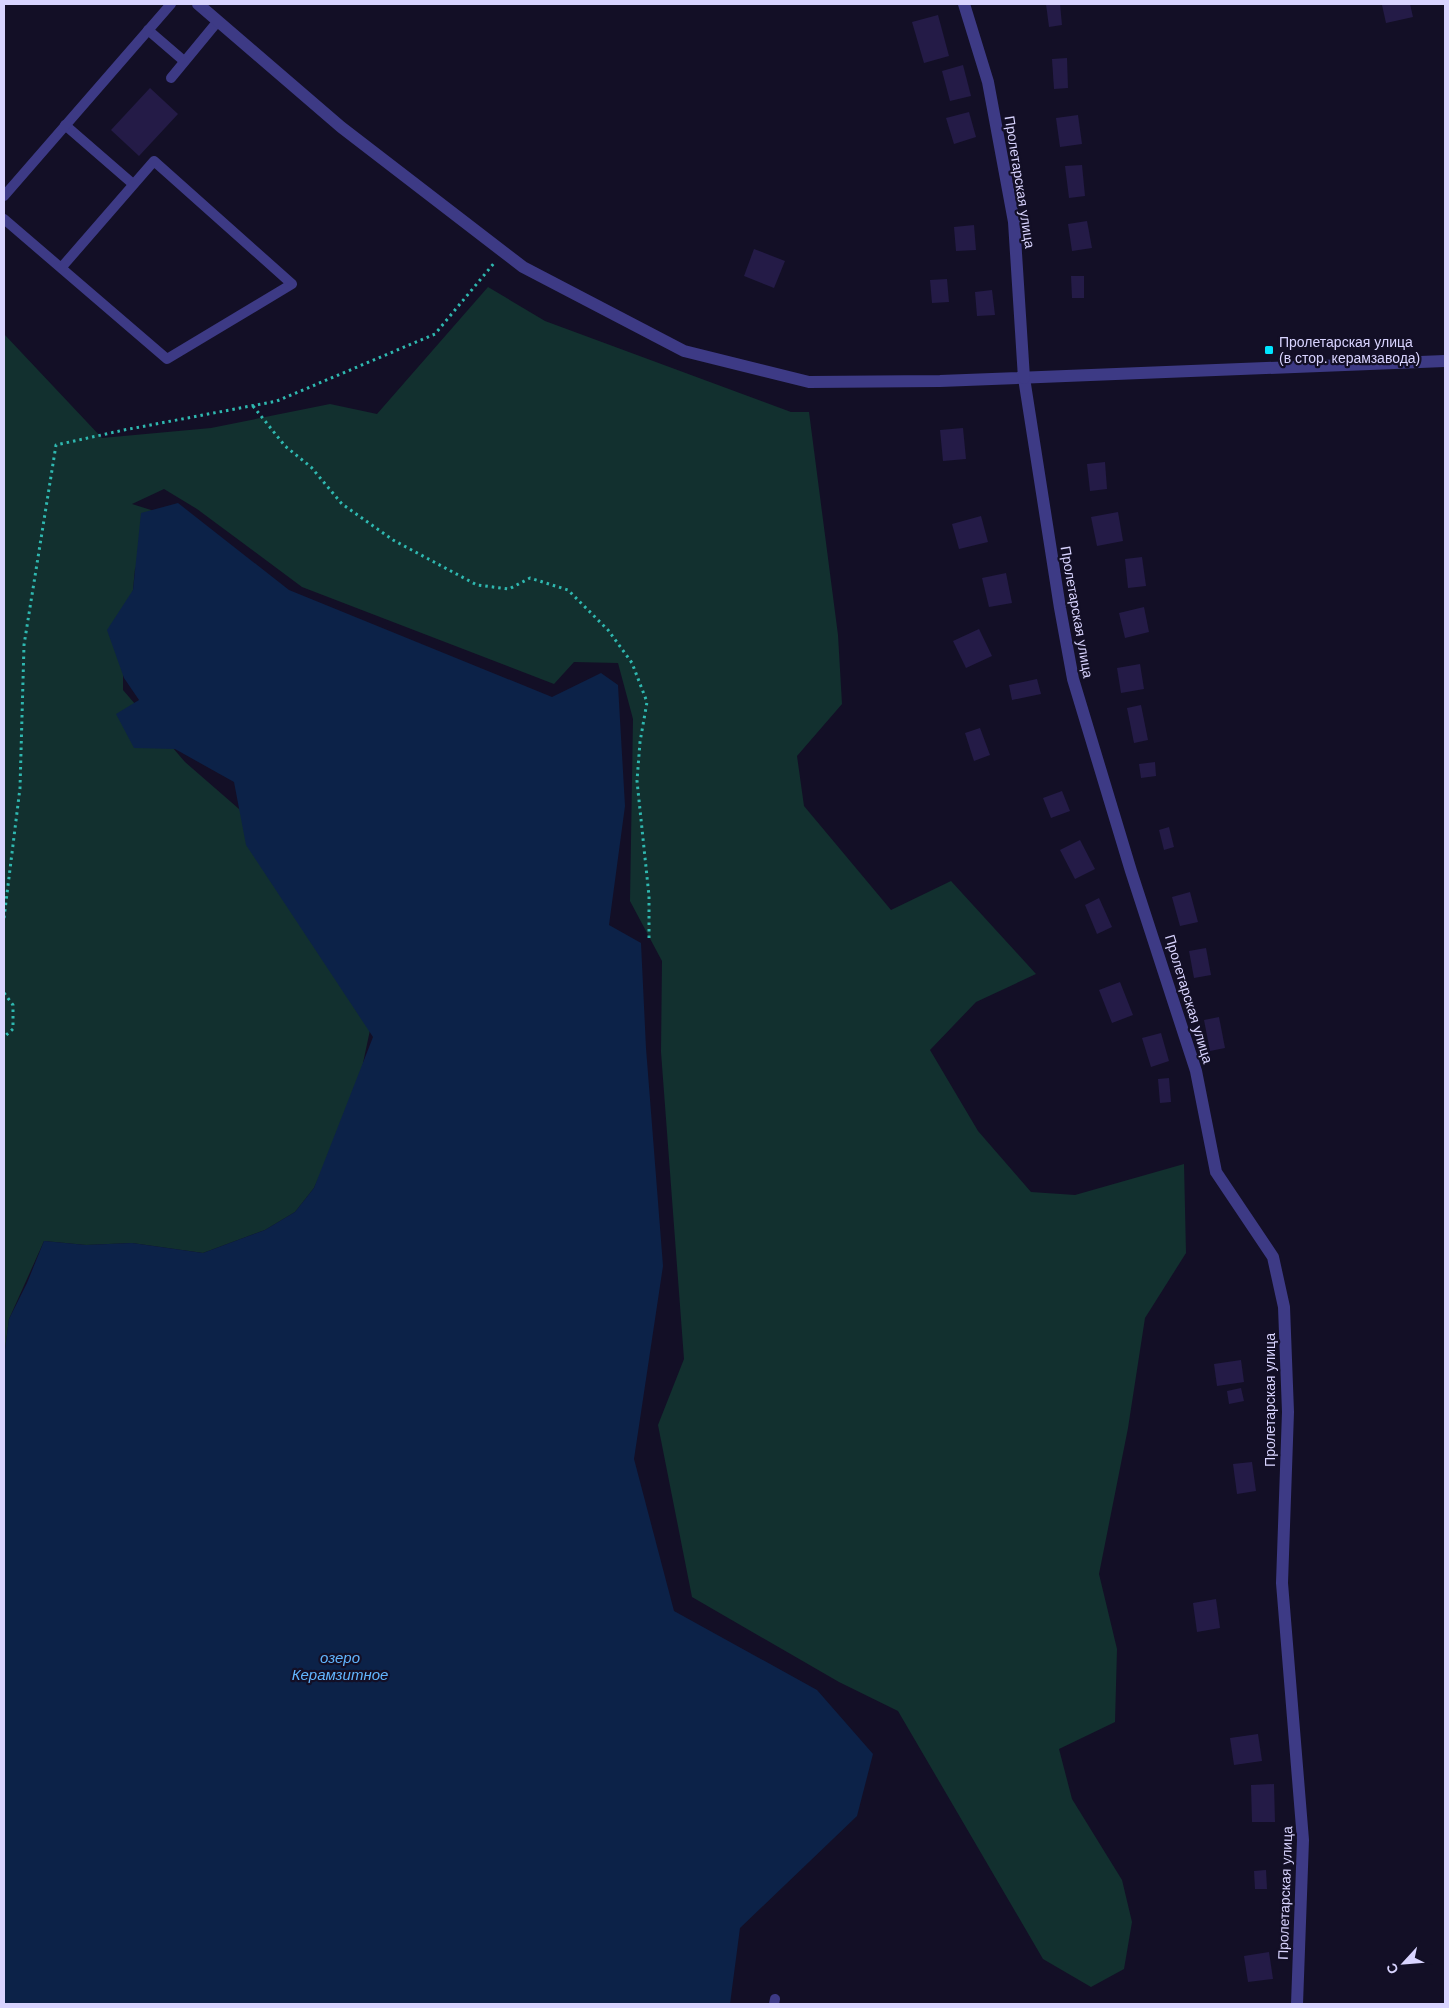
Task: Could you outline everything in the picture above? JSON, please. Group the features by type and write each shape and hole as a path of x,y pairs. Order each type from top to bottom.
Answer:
{"street":[{"path":"198,4 341,127 524,267 693,354 809,382 1024,378 1445,361"},
{"name":"Пролетарская улица","path":"964,4 988,82 1014,222 1024,378 1054,572 1073,679 1196,1071 1216,1172 1273,1257 1284,1308 1288,1412 1282,1583 1303,1840 1297,2004"}],"lane":[{"path":"4,196 171,4"},
{"path":"171,78 218,20"},
{"path":"148,30 184,61"},
{"path":"65,125 133,184"},
{"path":"4,219 61,268 167,359 292,284 154,160 61,268"}],"path":[{"path":"4,918 20,788 24,645 56,445 124,430 277,402 435,334 503,252"},
{"path":"253,406 285,446 311,467 342,504 393,540 477,585 509,589 530,578 568,590 613,637 632,663 647,702 640,742 637,781 649,896 650,938"},
{"path":"4,993 13,1005 13,1029 4,1037"}],"green space":[{"path":"488,287 545,321 791,412 809,412 838,635 842,704 797,756 804,806 891,910 951,881 1036,974 976,1002 930,1050 978,1131 1031,1192 1075,1195 1184,1164 1186,1253 1145,1318 1128,1428 1099,1574 1117,1649 1115,1722 1059,1749 1072,1799 1122,1880 1132,1922 1124,1969 1091,1987 1043,1959 898,1711 839,1682 692,1597 658,1425 684,1359 661,1052 662,961 630,901 633,719 618,663 574,662 554,684 302,587 197,509 164,489 132,504 167,515 135,569 133,590 123,629 123,690 185,762 284,848 373,1016 356,1096 314,1188 295,1212 265,1230 203,1253 132,1243 86,1245 44,1241 9,1319 4,1357 4,334 102,438 211,428 330,404 377,414"}],"water":[{"name":"озеро Керамзитное","path":"178,503 289,590 552,697 601,673 618,685 625,806 609,925 641,943 646,1048 663,1266 634,1459 674,1611 817,1690 873,1754 857,1816 740,1928 730,2004 4,2004 4,1357 9,1319 27,1283 44,1241 86,1245 132,1243 203,1253 265,1230 295,1212 314,1188 373,1037 246,845 234,782 175,749 134,748 116,714 139,700 124,678 107,630 133,590 141,513"}],"building":[{"path":"1046,4 1060,4 1062,25 1049,27"},
{"path":"1410,4 1413,17 1386,23 1382,5"},
{"path":"938,15 949,56 924,63 912,22"},
{"path":"1067,58 1068,88 1054,89 1052,59"},
{"path":"963,65 971,96 950,101 942,71"},
{"path":"150,88 178,114 139,156 111,130"},
{"path":"969,112 976,137 954,144 946,118"},
{"path":"1078,115 1082,144 1060,147 1056,118"},
{"path":"1082,165 1085,196 1069,198 1065,166"},
{"path":"1087,221 1092,248 1072,251 1068,224"},
{"path":"974,225 976,250 956,251 954,227"},
{"path":"754,249 785,261 774,288 744,276"},
{"path":"1071,276 1084,276 1084,298 1072,298"},
{"path":"947,279 949,302 932,303 930,280"},
{"path":"992,290 995,315 977,316 975,292"},
{"path":"963,428 966,459 943,461 940,430"},
{"path":"1105,462 1107,489 1090,491 1087,464"},
{"path":"1118,512 1123,541 1097,546 1091,517"},
{"path":"981,516 988,542 959,549 952,524"},
{"path":"1142,557 1146,586 1128,588 1125,559"},
{"path":"1006,573 1012,603 989,607 982,578"},
{"path":"1144,607 1149,632 1125,638 1119,613"},
{"path":"979,629 992,656 966,668 953,641"},
{"path":"1140,664 1144,689 1121,693 1117,668"},
{"path":"1037,679 1041,694 1012,700 1009,685"},
{"path":"1141,705 1148,740 1134,743 1127,708"},
{"path":"980,728 990,755 974,761 965,733"},
{"path":"1155,762 1156,776 1141,778 1139,764"},
{"path":"1062,791 1070,811 1051,818 1043,798"},
{"path":"1169,827 1174,847 1164,850 1159,830"},
{"path":"1080,840 1095,869 1075,879 1060,850"},
{"path":"1190,892 1198,922 1180,926 1172,897"},
{"path":"1099,898 1112,927 1097,934 1085,905"},
{"path":"1206,948 1211,975 1194,978 1189,951"},
{"path":"1120,982 1133,1015 1112,1023 1099,990"},
{"path":"1219,1017 1225,1048 1210,1051 1204,1020"},
{"path":"1161,1033 1169,1061 1151,1067 1142,1038"},
{"path":"1169,1078 1171,1102 1160,1103 1158,1079"},
{"path":"1241,1360 1244,1382 1217,1386 1214,1364"},
{"path":"1241,1388 1244,1401 1229,1404 1227,1391"},
{"path":"1252,1462 1256,1491 1237,1494 1233,1464"},
{"path":"1216,1599 1220,1628 1197,1632 1193,1603"},
{"path":"1258,1734 1262,1761 1234,1765 1230,1738"},
{"path":"1274,1784 1275,1822 1252,1822 1251,1785"},
{"path":"1266,1870 1267,1889 1255,1889 1254,1871"},
{"path":"1269,1952 1273,1979 1248,1982 1244,1956"}],"place":[{"name":"Пролетарская улица (в стор. керамзавода)","path":"1269,350"}]}
